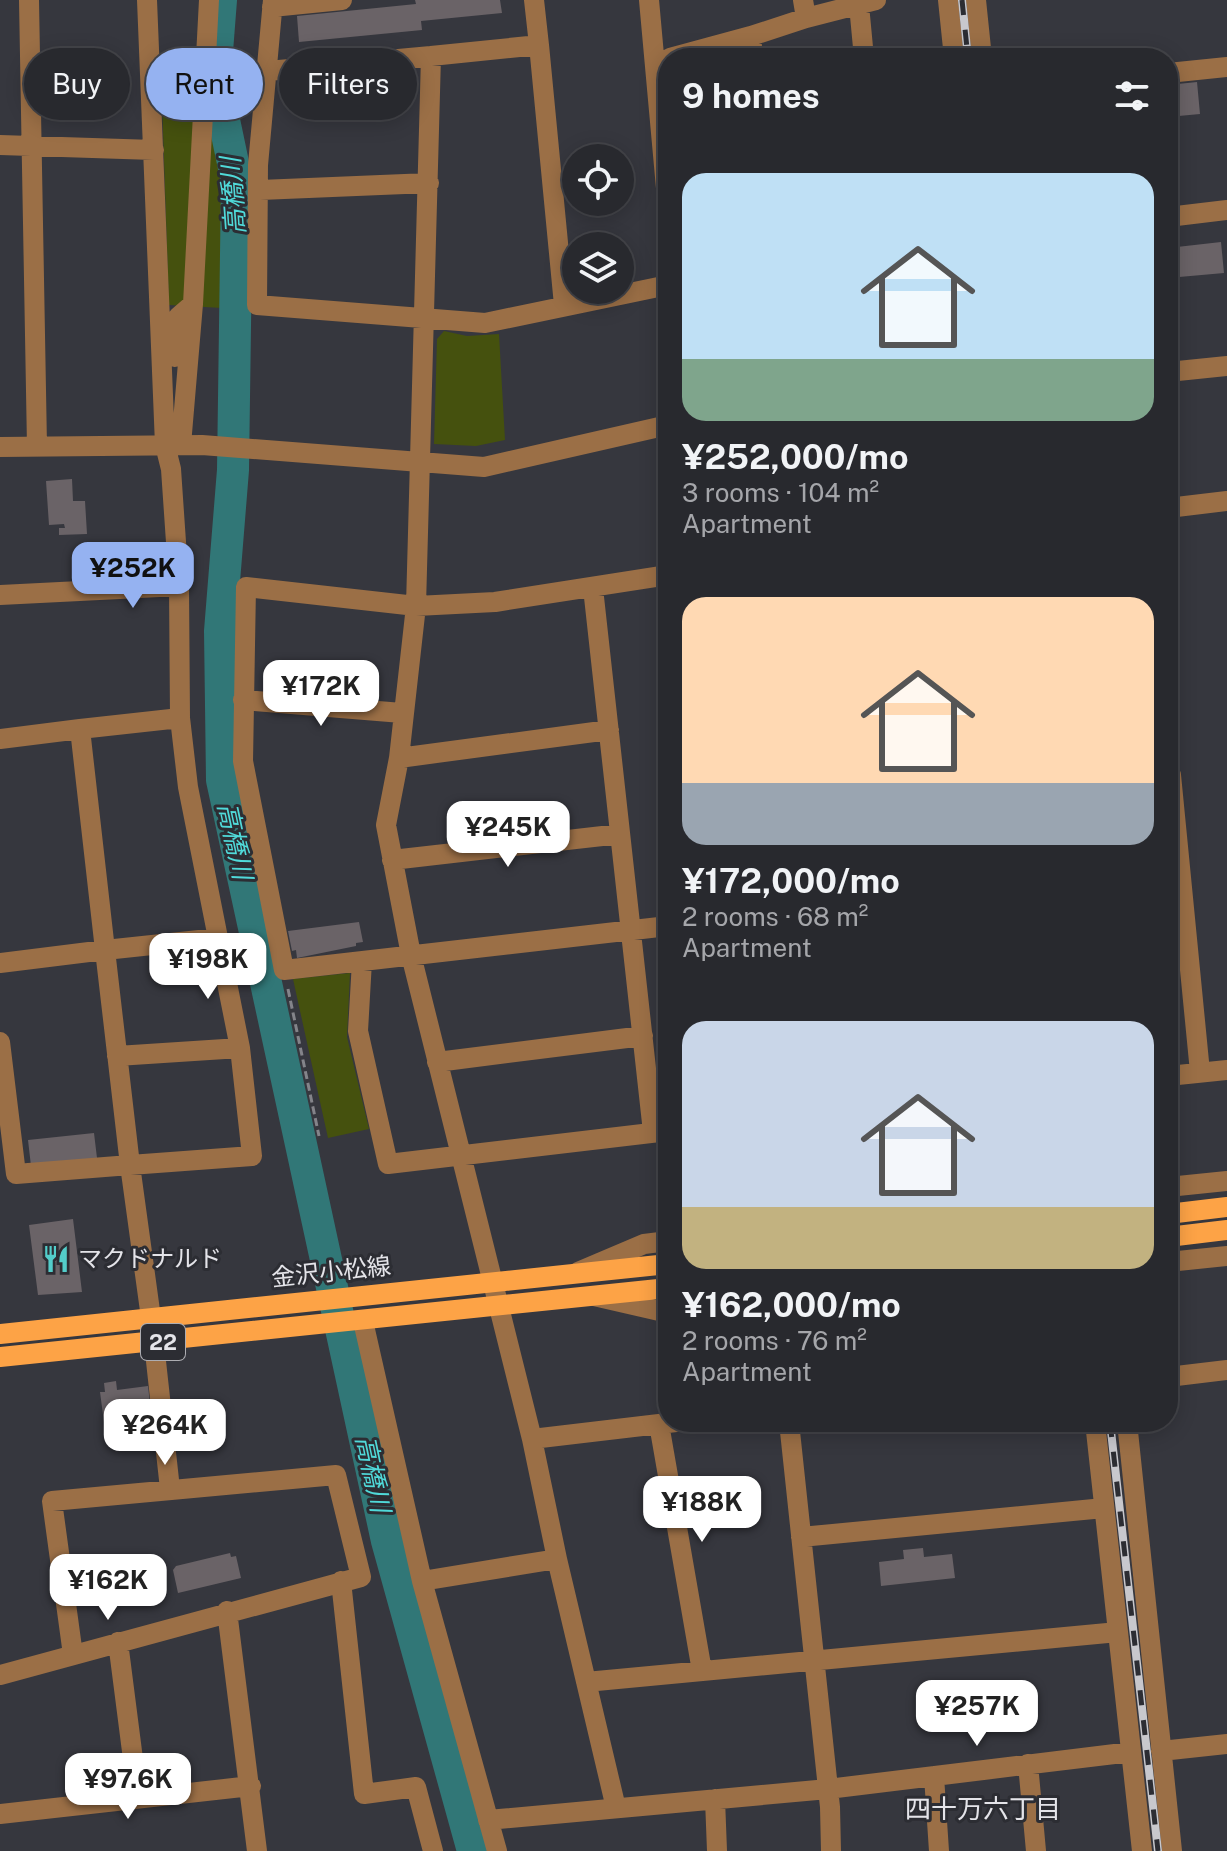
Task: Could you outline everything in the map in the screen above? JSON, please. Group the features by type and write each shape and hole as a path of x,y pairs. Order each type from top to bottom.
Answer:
{"main road":[{"path":"1178,1213 1227,1207"},
{"path":"1178,1236 1227,1230"},
{"name":"金沢小松線","path":"0,1334 658,1265"},
{"name":"22","path":"0,1357 658,1289"}],"street":[{"path":"29,0 37,446"},
{"path":"147,0 147,60 154,150 183,441"},
{"path":"0,1042 16,1174 252,1156 240,1048 188,787 180,718 179,586 171,469 183,441 209,0"},
{"path":"342,0 272,4 258,165 257,305 485,323 658,287"},
{"path":"534,0 564,305"},
{"path":"649,0 661,48"},
{"path":"948,0 953,48"},
{"path":"976,0 981,48"},
{"path":"706,48 751,36 804,9 867,2 865,48"},
{"path":"751,36 752,48"},
{"path":"268,71 539,45"},
{"path":"431,56 416,606 399,758 386,825 411,955 532,1439 616,1808"},
{"path":"1178,72 1227,67"},
{"path":"0,145 154,150"},
{"path":"260,190 429,183"},
{"path":"1178,216 1227,210"},
{"path":"1178,371 1227,366"},
{"path":"0,447 183,441 484,467 658,427"},
{"path":"1178,507 1227,501"},
{"path":"658,577 495,602 416,606 246,587 243,700 243,761 284,970 658,927"},
{"path":"0,595 179,586"},
{"path":"593,588 643,1036 658,1116"},
{"path":"243,700 402,713"},
{"path":"0,739 180,718"},
{"path":"80,729 130,1165 151,1318"},
{"path":"399,758 609,730"},
{"path":"392,860 620,834"},
{"path":"1178,847 1200,1072"},
{"path":"0,963 218,938"},
{"path":"362,961 358,1031 388,1164 658,1132"},
{"path":"437,1062 643,1036"},
{"path":"117,1056 240,1048"},
{"path":"1178,1075 1227,1070"},
{"path":"1178,1186 1227,1181"},
{"path":"576,1273 644,1244 658,1242"},
{"path":"1178,1261 1227,1256"},
{"path":"590,1295 658,1311"},
{"path":"361,1321 422,1581 497,1851"},
{"path":"154,1343 170,1489"},
{"path":"1178,1376 1227,1370"},
{"path":"532,1439 658,1424"},
{"path":"669,1432 702,1671"},
{"path":"790,1432 828,1789 831,1851"},
{"path":"1096,1432 1142,1851"},
{"path":"1128,1432 1172,1851"},
{"path":"0,1675 361,1577 336,1475 52,1501 73,1655"},
{"path":"801,1537 1104,1508"},
{"path":"422,1581 557,1559"},
{"path":"341,1581 364,1794 416,1787 433,1851"},
{"path":"227,1611 257,1851"},
{"path":"586,1682 1118,1632"},
{"path":"118,1642 138,1798"},
{"path":"1161,1751 1227,1744"},
{"path":"488,1820 828,1789 1131,1752"},
{"path":"1028,1764 1036,1851"},
{"path":"934,1776 939,1851"},
{"path":"0,1814 251,1786"},
{"path":"715,1799 717,1851"}],"path":[{"path":"284,970 319,1136"}],"green space":[{"path":"163,120 213,120 227,189 222,308 169,305"},
{"path":"444,331 467,336 499,334 505,440 476,446 434,444 437,339"},
{"path":"350,973 347,1037 369,1129 328,1138 293,979"}],"building":[{"path":"415,0 500,0 502,13 421,21 422,30 299,42 297,16 416,4"},
{"path":"1197,82 1200,114 1178,116 1178,84"},
{"path":"1221,242 1224,273 1178,277 1178,247"},
{"path":"72,479 73,501 85,501 87,534 59,535 59,528 65,528 64,524 49,525 46,481"},
{"path":"359,922 363,942 356,943 356,946 297,958 296,950 292,951 288,931"},
{"path":"94,1133 97,1158 31,1166 28,1140"},
{"name":"マクドナルド","path":"73,1219 82,1292 38,1295 29,1225"},
{"path":"116,1381 117,1390 148,1386 152,1422 148,1423 148,1427 131,1430 131,1425 105,1430 100,1392 105,1392 104,1383"},
{"path":"923,1548 924,1557 952,1554 955,1578 881,1586 879,1562 904,1559 903,1550"},
{"path":"230,1553 231,1557 236,1556 241,1578 178,1593 173,1570 176,1566"}],"waterway":[{"name":"高橋川","path":"221,0 215,77 237,182 233,470 220,631 222,780 387,1541 473,1851"}],"railway":[{"path":"962,0 967,48"},
{"path":"1111,1432 1158,1851"}],"place":[{"name":"マクドナルド","path":"56,1259"}],"district":[{"name":"四十万六丁目","path":"983,1809"}]}
